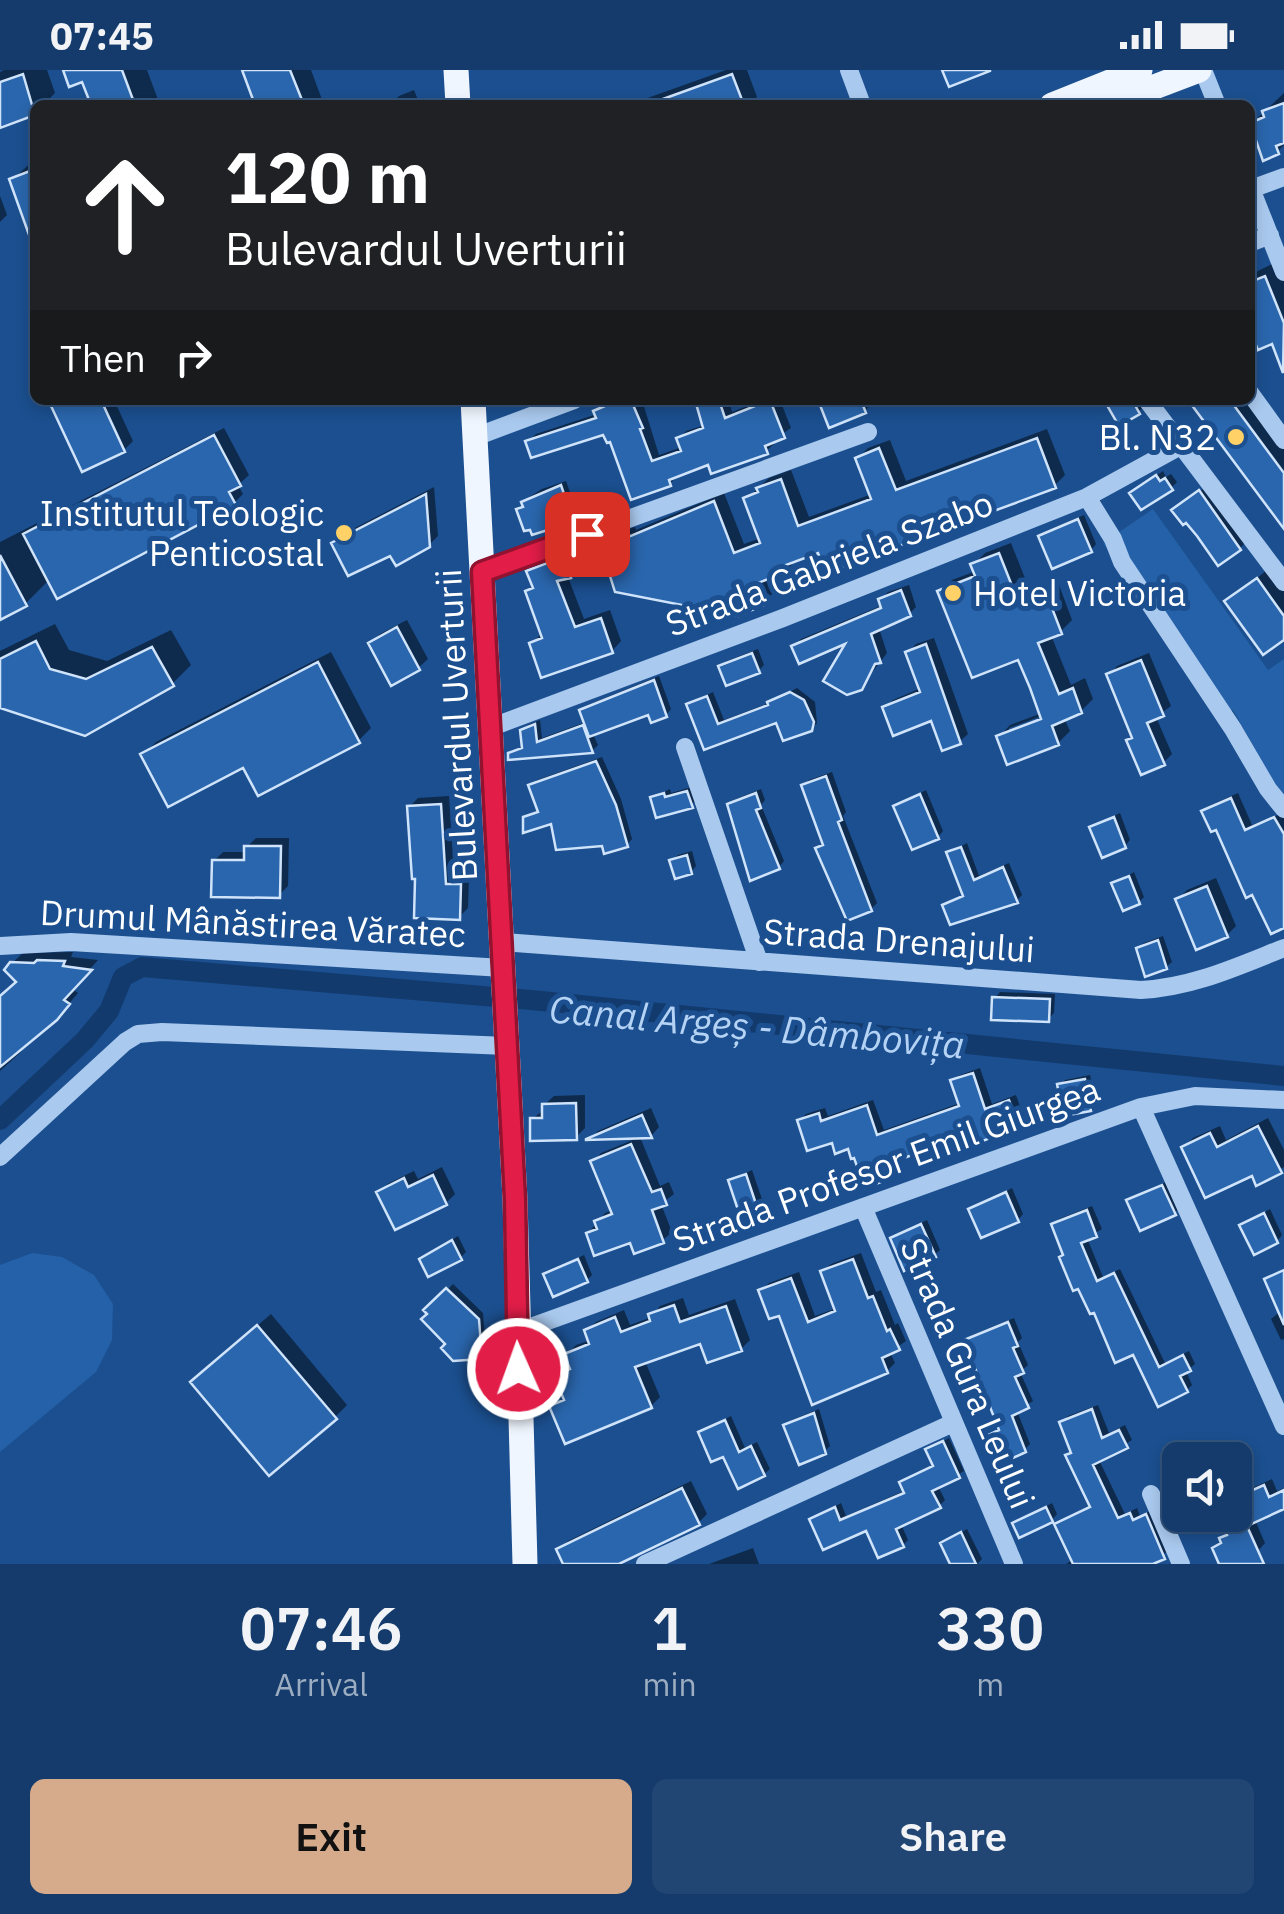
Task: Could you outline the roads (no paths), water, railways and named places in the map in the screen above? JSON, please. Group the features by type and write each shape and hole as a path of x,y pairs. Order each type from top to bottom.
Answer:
{"main road":[{"path":"456,70 458,100"},
{"path":"1065,100 1140,70"},
{"path":"1120,100 1201,70"},
{"name":"Bulevardul Uverturii","path":"473,405 515,1199 525,1564"}],"street":[{"path":"849,70 860,100"},
{"path":"1201,70 1216,100"},
{"path":"1255,187 1284,177"},
{"path":"1255,198 1284,272"},
{"path":"1255,241 1270,235"},
{"path":"1255,400 1284,440"},
{"path":"475,437 561,405"},
{"path":"1152,405 1284,582"},
{"path":"482,572 868,432"},
{"name":"Strada Gabriela Szabo","path":"492,727 783,618 1086,497 1182,445"},
{"path":"1086,497 1122,562 1284,809"},
{"path":"686,747 759,962"},
{"name":"Drumul Mânăstirea Văratec","path":"0,946 71,942 503,955"},
{"name":"Strada Drenajului","path":"503,955 759,962 1141,990 1198,982 1284,948"},
{"path":"0,1157 138,1034 507,1046"},
{"name":"Strada Profesor Emil Giurgea","path":"517,1332 1141,1106 1195,1096 1284,1100"},
{"path":"1141,1106 1284,1426"},
{"name":"Strada Gura Leului","path":"864,1206 1014,1564"},
{"path":"645,1564 953,1422"},
{"path":"1151,1494 1181,1564"}],"waterway":[{"name":"Canal Argeș - Dâmbovița","path":"0,1120 85,1040 109,1011 123,977 142,967 531,1000 1284,1076"}],"place":[{"name":"Bl. N32","path":"1236,437"},
{"name":"Institutul Teologic Penticostal","path":"344,533"},
{"name":"Hotel Victoria","path":"953,593"}]}
